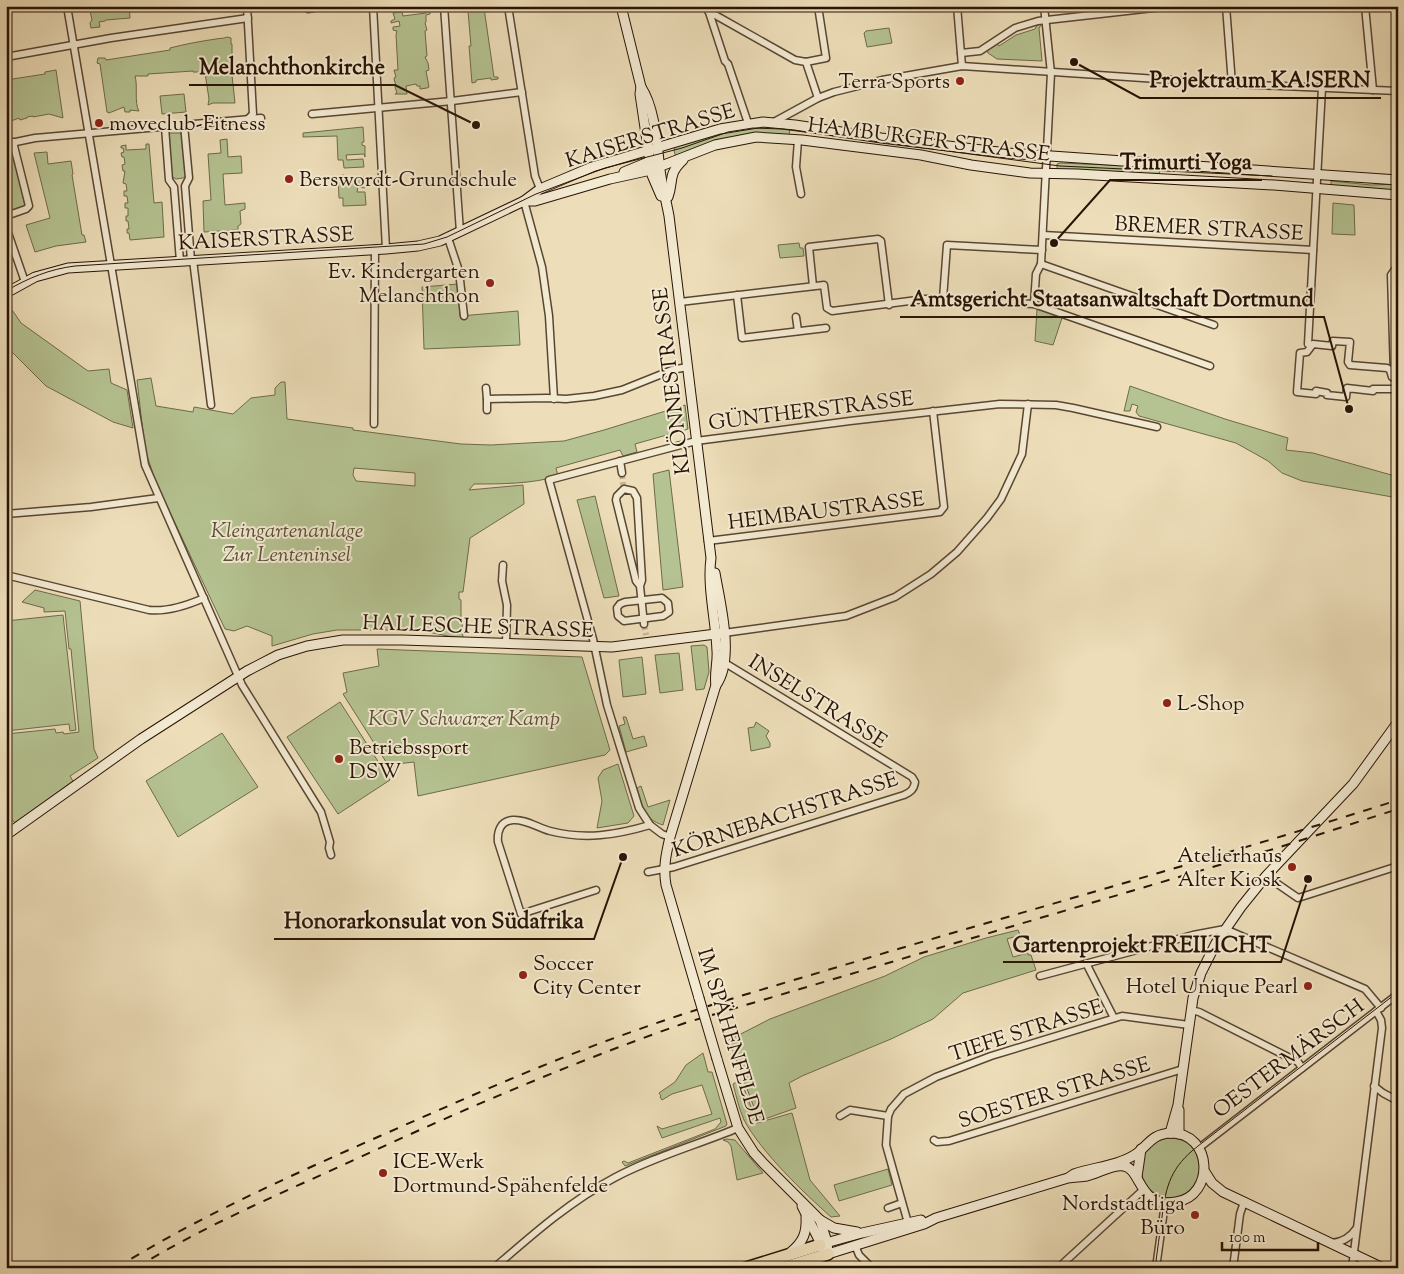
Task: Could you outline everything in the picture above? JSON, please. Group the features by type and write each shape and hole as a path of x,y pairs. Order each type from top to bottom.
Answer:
{"highway":[{"path":"746,1268 791,1252 825,1247"},
{"path":"783,1268 825,1247"}],"main road":[{"name":"KLÖNNESTRASSE","path":"621,6 641,87 645,93 657,134 654,148 655,164 666,200 708,541 714,564 720,634 725,663 722,678 716,686 670,837 664,870"},
{"name":"KAISERSTRASSE","path":"6,293 25,282 58,270 111,264 418,246 448,238 524,201 540,190 592,167 720,129 763,122"},
{"name":"HAMBURGER STRASSE","path":"763,122 881,138 1048,165 1317,174 1398,180"},
{"name":"KAISERSTRASSE","path":"524,201 535,201 610,179 715,144 756,137"},
{"name":"HAMBURGER STRASSE","path":"756,137 798,140 922,155 1010,171 1048,165 1078,174 1316,187 1398,195"},
{"path":"666,200 669,194 671,176 689,154"},
{"name":"KLÖNNESTRASSE","path":"716,686 715,679 720,634"},
{"name":"HALLESCHE STRASSE","path":"6,835 141,740 238,676 259,664 307,646 342,640 402,640 612,647 646,639 720,634"},
{"path":"1175,1134 1180,1112 1178,1105 1191,1010 1201,973 1225,929 1266,876 1353,784 1398,722"},
{"name":"IM SPÄHENFELDE","path":"664,870 666,885 738,1128 754,1153 820,1220 825,1247"},
{"path":"1068,1178 1074,1174 1128,1158 1156,1136 1175,1134 1188,1138 1204,1157 1205,1172 1196,1192"},
{"path":"1137,1178 1141,1149"},
{"path":"825,1247 862,1233 936,1218 1068,1178 1088,1176 1122,1166 1132,1170 1143,1190 1152,1198 1165,1203 1184,1200 1196,1192 1208,1190 1223,1192"},
{"path":"1205,1172 1212,1183 1223,1192 1380,1266"},
{"name":"IM SPÄHENFELDE","path":"796,1196 825,1247"},
{"path":"791,1252 804,1237 805,1212"},
{"path":"825,1247 855,1246 924,1224 936,1218"},
{"path":"820,1220 834,1228 862,1233"}],"street":[{"path":"66,6 111,264 141,453 148,476 250,700 321,812 332,845 329,848 332,854"},
{"path":"247,6 254,114 247,120"},
{"path":"306,7 323,6"},
{"path":"373,6 386,249"},
{"path":"444,6 460,232"},
{"path":"508,6 535,176 540,190"},
{"path":"708,8 795,60 806,62 826,58 818,6"},
{"path":"957,6 962,66"},
{"path":"1034,304 1036,274 1041,264 1052,73 1044,6"},
{"path":"961,54 980,51 1015,28 1038,20 1171,6"},
{"path":"1226,6 1232,84"},
{"path":"1365,6 1373,90"},
{"path":"708,8 724,61 728,64 748,123"},
{"path":"6,57 248,18"},
{"path":"806,62 818,98"},
{"path":"774,122 818,98 882,80 962,66 1232,84 1398,91"},
{"path":"1308,344 1322,88"},
{"path":"312,114 452,101 522,92"},
{"path":"6,216 26,209 29,206 10,143 35,138 261,118"},
{"path":"184,125 189,178 185,186 192,260 211,405"},
{"path":"165,127 169,180 174,187 180,260"},
{"path":"798,140 796,167 801,194"},
{"path":"174,187 185,186"},
{"path":"524,201 542,267 549,316 554,399"},
{"path":"6,227 25,282"},
{"name":"BREMER STRASSE","path":"1043,236 1313,250"},
{"path":"448,238 459,271 464,316"},
{"path":"813,286 809,247 878,239 881,241 889,304"},
{"path":"943,299 946,245 1042,250"},
{"path":"374,424 375,249"},
{"path":"1041,264 1214,325"},
{"path":"1396,376 1393,370 1391,282 1394,270 1398,265"},
{"path":"680,302 824,285 827,308 832,311 918,300 943,299 1034,304 1210,366"},
{"path":"737,295 742,338 826,328"},
{"path":"796,317 798,331"},
{"path":"1333,341 1350,342 1348,362 1350,365 1387,368 1390,370 1392,377 1397,379 1396,389 1373,389 1373,391 1347,388 1346,397 1327,395 1327,393 1297,392 1300,353 1307,352 1313,344 1332,346 1333,341"},
{"path":"487,400 584,398 615,392 672,370 687,368"},
{"path":"486,388 487,410"},
{"name":"GÜNTHERSTRASSE","path":"594,647 550,480 696,441 1000,404 1028,404 1073,408 1156,426"},
{"path":"720,634 846,616 904,593 931,574 961,548 1001,499 1022,454 1028,404"},
{"name":"GÜNTHERSTRASSE","path":"932,411 944,507"},
{"path":"620,461 622,474"},
{"path":"640,586 636,581 616,500 616,496 624,487 633,491 637,498 642,580 640,586 644,621"},
{"path":"6,514 91,507 158,498"},
{"name":"HEIMBAUSTRASSE","path":"708,541 940,512 944,507"},
{"path":"503,564 502,580 507,605 506,644"},
{"path":"6,574 149,610 170,608 204,598"},
{"path":"662,598 668,603 669,612 663,616 644,621 620,619 617,613 620,604 662,598"},
{"path":"594,647 607,705 639,808 650,826 670,837"},
{"name":"INSELSTRASSE","path":"725,663 912,777 915,786"},
{"name":"KÖRNEBACHSTRASSE","path":"648,872 664,870 904,795 915,786"},
{"path":"596,890 521,914 498,842 500,828 508,821 521,820 550,831 599,836 650,826"},
{"path":"1266,876 1298,898 1398,866"},
{"path":"1040,976 1193,935 1225,929 1365,989 1379,1009 1382,1028 1352,1268"},
{"path":"1086,963 1114,1018"},
{"name":"OESTERMÄRSCH","path":"1198,1148 1398,994"},
{"path":"1191,1010 1199,1012 1298,1062 1302,1068"},
{"name":"TIEFE STRASSE","path":"888,1116 891,1109 904,1094 936,1077 991,1056 1114,1018 1122,1016 1189,1025"},
{"name":"SOESTER STRASSE","path":"934,1140 937,1142 949,1140 1183,1069"},
{"path":"1374,1086 1382,1093 1398,1101"},
{"path":"840,1116 850,1110 888,1116 886,1145 908,1223"},
{"path":"494,1268 549,1221 588,1193 642,1165 738,1128"},
{"path":"1058,1268 1143,1190"},
{"path":"1233,1268 1240,1214 1244,1202"},
{"path":"888,1208 902,1203"},
{"path":"1156,1268 1165,1203"},
{"path":"1332,1243 1348,1238 1357,1228"},
{"path":"855,1246 859,1255 872,1268"},
{"path":"1361,1268 1369,1264 1380,1266"}],"green space":[{"path":"89,6 108,6 108,9 129,6 130,18 106,20 99,22 100,27 91,28 90,23 92,20"},
{"path":"484,8 494,77 498,77 498,79 476,80 476,82 472,83 468,11"},
{"path":"430,9 430,14 426,15 425,23 427,30 425,31 427,56 425,57 429,70 426,71 429,87 420,89 420,86 416,84 406,86 407,94 395,94 397,93 394,70 398,70 397,31 393,30 393,27 400,26 399,21 391,23 395,19 393,13 402,12 403,16 426,13 426,10"},
{"path":"1039,22 1042,24 1039,28 1042,61 997,59 988,53 987,49 996,42 999,46 1016,35 1035,29"},
{"path":"889,28 892,43 867,47 864,33 866,31"},
{"path":"227,37 231,38 232,44 232,61 234,62 231,66 235,103 213,103 208,105 209,99 205,73 207,70 202,70 202,72 193,71 135,76 139,111 130,110 130,112 125,112 124,107 109,113 107,112 100,64 97,63 98,58 105,58 106,60 170,50 170,48 182,45"},
{"path":"56,70 63,118 49,114 27,117 20,120 19,118 6,123 6,80 45,74 45,72"},
{"path":"184,94 186,112 162,114 160,96"},
{"path":"757,126 790,127 789,137 763,135 676,157 675,147 726,131"},
{"path":"363,127 364,142 362,142 362,145 365,146 365,157 364,154 346,155 347,160 363,159 364,167 344,168 343,160 338,160 337,136 303,137 303,133"},
{"path":"169,133 182,133 186,176 183,178 176,179 172,177"},
{"path":"227,139 228,157 241,156 242,173 223,174 225,205 245,203 245,209 240,211 241,224 238,226 238,230 204,232 203,201 211,200 208,154 221,153 220,140"},
{"path":"146,144 149,144 154,203 162,202 164,237 130,240 129,233 127,233 127,229 129,229 128,221 126,221 128,208 125,208 125,203 128,203 127,196 124,196 124,191 127,191 126,184 123,183 125,171 123,171 122,165 125,164 121,153 124,152 121,146 126,145 126,150 146,149"},
{"path":"12,147 25,206 6,212 6,148"},
{"path":"47,152 48,164 71,161 82,235 84,235 86,242 56,246 35,252 26,225 50,218 34,153"},
{"path":"1057,164 1160,167 1159,176 1057,171"},
{"path":"344,175 344,178 364,177 365,188 358,187 357,192 365,192 366,205 343,206 343,198 339,198 338,176"},
{"path":"1331,181 1371,185 1398,184 1398,191 1331,186"},
{"path":"1333,203 1354,205 1355,235 1332,234"},
{"path":"799,243 800,248 803,248 804,256 780,258 778,245"},
{"path":"458,284 460,316 518,311 520,345 424,349 422,287"},
{"path":"6,301 21,323 88,371 109,369 111,383 127,390 133,428 113,422 46,386 6,346"},
{"path":"1037,309 1062,318 1053,345 1035,341"},
{"name":"Kleingartenanlage Zur Lenteninsel","path":"151,378 156,406 193,412 194,407 233,414 251,398 275,395 275,388 281,382 285,382 287,419 353,428 353,430 461,444 491,445 564,441 685,405 688,429 635,444 637,452 623,456 620,450 556,468 558,476 548,479 516,483 474,484 469,490 523,485 524,504 470,538 463,592 459,592 463,639 418,630 337,630 313,634 272,646 272,636 247,626 234,631 225,629 157,485 145,450 137,380","holes":["354,468 415,473 415,486 356,481 353,475"]},
{"path":"1130,386 1225,419 1288,438 1286,450 1313,453 1395,476 1398,478 1398,498 1302,481 1282,473 1268,461 1236,443 1139,416 1136,412 1138,406 1132,404 1130,411 1124,411"},
{"path":"669,470 683,587 663,590 653,474"},
{"path":"595,496 619,596 604,598 577,500"},
{"path":"35,590 80,601 94,749 98,758 70,776 73,781 15,823 6,812 6,734 55,729 56,733 63,732 64,734 79,732 71,649 69,649 65,611 44,612 44,608 22,602"},
{"path":"63,615 76,730 70,731 69,724 6,731 6,621"},
{"path":"704,645 707,647 709,672 704,689 696,690 691,646"},
{"name":"KGV Schwarzer Kamp","path":"377,649 582,657 610,750 605,755 418,796 414,762 388,765 343,694 347,692 343,673 379,666"},
{"path":"679,653 683,690 660,693 655,655"},
{"path":"642,657 646,694 623,697 619,660"},
{"name":"Betriebssport DSW","path":"340,702 390,780 338,814 287,737"},
{"path":"623,717 626,717 633,739 644,736 647,746 626,752 619,726 625,724"},
{"path":"756,722 769,731 766,736 770,747 751,751 748,728 754,727"},
{"path":"222,733 258,787 178,837 146,781"},
{"path":"618,764 634,816 628,823 597,828 602,801 598,778 603,770"},
{"path":"641,786 648,807 670,800 663,825 651,819 645,811 637,788"},
{"path":"1018,930 1020,935 1007,939 1013,957 1028,953 1028,955 1031,955 1036,970 963,993 933,1019 789,1083 796,1108 759,1121 729,1040 770,1019 885,976 924,957"},
{"path":"703,1053 708,1072 712,1072 726,1126 625,1166 622,1162 628,1163 715,1129 721,1122 720,1118 662,1138 657,1126 662,1129 712,1114 702,1085 672,1094 662,1100 659,1093 675,1082 686,1065"},
{"path":"741,1080 757,1123 792,1113 810,1180 840,1216 831,1217 784,1172 761,1146 742,1116 733,1084"},
{"path":"1165,1138 1177,1138 1188,1143 1196,1151 1201,1162 1199,1180 1188,1193 1177,1198 1165,1198 1154,1193 1146,1185 1141,1174 1141,1162 1146,1151 1154,1143"},
{"path":"723,1140 735,1140 763,1173 737,1180 731,1146"},
{"path":"888,1169 892,1185 839,1201 834,1185"}],"tunnel":[{"path":"622,473 623,485"},
{"path":"644,624 646,635"}],"tram line":[{"path":"6,291 39,275 75,266 424,244 447,237 536,194 605,168 682,148 728,132 753,128 782,129 1060,166 1272,176"},
{"path":"1155,1268 1168,1186 1171,1177 1182,1161 1198,1146 1398,992"}],"railway":[{"path":"116,1268 180,1231 279,1182 475,1094 602,1043 752,992 1200,861 1398,800"},
{"path":"136,1268 212,1226 385,1146 512,1090 641,1039 685,1023 1277,848 1398,809"}],"place":[{"name":"Projektraum KA!SERN","path":"1074,62"},
{"name":"Terra Sports","path":"960,81"},
{"name":"moveclub-Fitness","path":"99,123"},
{"name":"Melanchthonkirche","path":"476,125"},
{"name":"Berswordt-Grundschule","path":"289,179"},
{"name":"Trimurti Yoga","path":"1054,243"},
{"name":"Ev. Kindergarten Melanchthon","path":"490,283"},
{"name":"Amtsgericht Staatsanwaltschaft Dortmund","path":"1349,409"},
{"name":"L-Shop","path":"1167,703"},
{"name":"Betriebssport DSW","path":"339,759"},
{"name":"Honorarkonsulat von Südafrika","path":"623,857"},
{"name":"Atelierhaus Alter Kiosk","path":"1292,867"},
{"name":"Gartenprojekt FREILICHT","path":"1308,879"},
{"name":"Soccer City Center","path":"523,975"},
{"name":"Hotel Unique Pearl","path":"1308,986"},
{"name":"ICE-Werk Dortmund-Spähenfelde","path":"383,1173"},
{"name":"Nordstadtliga Büro","path":"1195,1215"}]}
